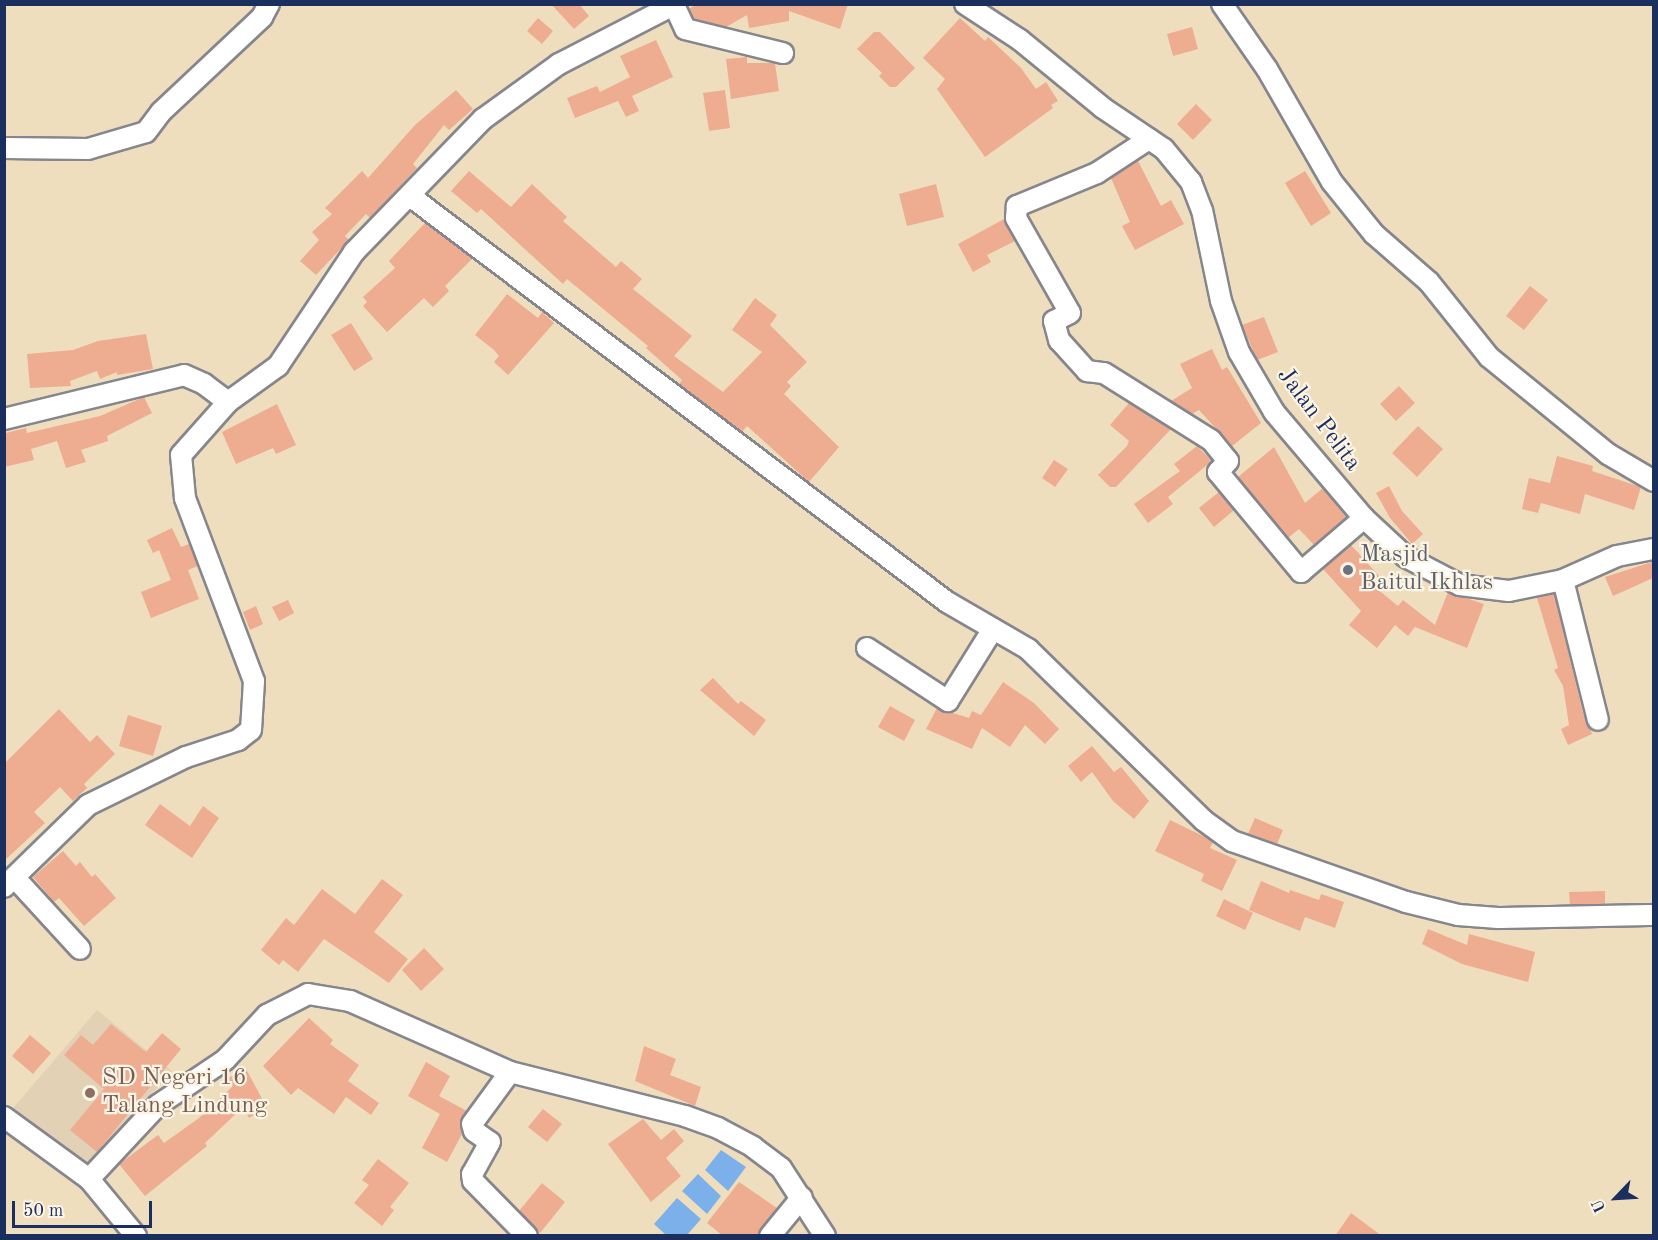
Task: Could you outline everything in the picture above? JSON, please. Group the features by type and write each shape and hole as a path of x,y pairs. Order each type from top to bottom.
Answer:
{"street":[{"path":"4,148 88,149 146,132 161,112 262,17 269,4"},
{"name":"Jalan Pelita","path":"964,4 1020,40 1103,108 1164,149 1191,182 1202,210 1221,301 1239,352 1274,412 1364,518 1406,557 1460,585 1509,591 1563,580 1617,556 1653,549"},
{"path":"1222,4 1267,69 1332,182 1374,234 1429,282 1489,357 1608,454 1653,481"},
{"path":"80,949 10,883 88,805 186,757 238,740 251,730 254,681 184,487 181,455 200,438 228,402 278,366 354,252 483,119 559,64 674,5 685,29 783,53"},
{"path":"1149,139 1097,173 1017,206 1016,218 1070,313 1054,321 1059,340 1087,371 1104,373 1211,440 1228,461 1218,472 1301,572 1364,518"},
{"path":"410,196 947,602 1028,649 1203,820 1232,841 1373,891 1458,915 1498,918 1653,915"},
{"path":"4,419 184,375 228,402"},
{"path":"1563,580 1598,720"},
{"path":"867,648 948,701 993,629"},
{"path":"89,1179 158,1105 225,1060 267,1016 308,994 350,1001 510,1072 685,1116 718,1128 753,1147 781,1168 802,1197 825,1236"},
{"path":"510,1072 472,1124 474,1131 490,1142 472,1174 472,1181 527,1236"},
{"path":"4,1118 89,1179 136,1236"},
{"path":"770,1236 802,1197"}],"shaded area":[{"name":"SD Negeri 16 Talang Lindung","path":"97,1010 172,1071 86,1168 8,1114"}],"water":[{"path":"721,1150 746,1167 728,1191 705,1170"},
{"path":"698,1174 721,1196 707,1214 682,1191"},
{"path":"677,1198 701,1219 687,1235 666,1235 654,1224"}],"building":[{"path":"551,4 579,4 589,16 574,29"},
{"path":"697,4 848,4 840,29 789,11 789,21 749,28 747,15 726,27 693,19 689,9"},
{"path":"538,18 553,31 542,44 527,31"},
{"path":"960,18 985,41 988,37 1021,68 1036,89 1046,82 1058,101 1051,105 1053,108 985,157 937,89 945,79 923,58"},
{"path":"1192,27 1198,49 1173,56 1167,34"},
{"path":"874,32 880,32 915,68 896,87 890,87 879,76 882,73 857,49"},
{"path":"656,40 673,77 632,96 639,111 626,117 618,101 575,118 567,98 597,86 600,92 630,77 620,56"},
{"path":"747,57 747,63 775,63 779,91 731,99 726,59"},
{"path":"456,90 473,109 449,130 444,125 413,164 417,168 370,218 366,214 345,236 349,240 316,275 300,261 319,240 312,232 332,214 325,208 362,171 368,178 415,125"},
{"path":"725,90 730,128 709,131 703,93"},
{"path":"1196,104 1212,120 1193,140 1177,124"},
{"path":"1138,161 1161,206 1171,200 1184,224 1135,250 1122,226 1130,222 1111,178"},
{"path":"469,171 511,207 532,184 567,217 563,221 616,267 621,261 642,279 633,289 692,336 674,356 723,392 762,352 732,330 755,298 777,315 770,325 807,362 787,382 791,386 784,394 839,447 809,482 747,426 742,432 679,384 682,380 646,348 648,346 567,279 563,284 481,209 477,213 451,191"},
{"path":"1305,171 1331,213 1311,226 1285,183"},
{"path":"936,184 944,217 907,226 899,194"},
{"path":"1004,219 1015,241 987,255 991,262 973,272 958,244"},
{"path":"425,223 473,258 445,286 449,291 433,307 424,298 387,332 363,306 367,302 363,297 395,268 389,261"},
{"path":"1530,286 1548,300 1524,330 1506,316"},
{"path":"507,294 538,318 542,312 554,323 508,375 494,362 499,356 475,335"},
{"path":"1264,317 1278,352 1257,360 1242,325"},
{"path":"351,323 373,359 354,371 331,335"},
{"path":"146,334 153,369 117,375 117,372 100,379 97,371 70,381 71,386 30,388 27,354 73,350 98,341"},
{"path":"1212,349 1222,370 1227,367 1261,423 1232,446 1199,410 1192,414 1171,401 1192,388 1180,364"},
{"path":"1399,386 1415,403 1396,421 1380,404"},
{"path":"144,397 152,413 107,436 108,441 81,450 86,462 66,468 57,441 31,449 34,460 4,467 6,433 26,428 27,433 100,416"},
{"path":"1129,403 1171,429 1116,487 1110,487 1098,475 1127,446 1129,441 1110,425"},
{"path":"277,404 296,445 276,454 273,448 236,464 222,432"},
{"path":"1418,426 1443,449 1417,477 1392,453"},
{"path":"1197,446 1212,461 1168,497 1173,504 1148,523 1134,504 1180,471 1174,464"},
{"path":"1274,447 1305,503 1323,488 1346,517 1314,545 1299,529 1288,538 1238,477"},
{"path":"1557,456 1593,466 1592,471 1641,487 1634,510 1585,494 1580,514 1541,503 1538,513 1522,509 1529,478 1550,483"},
{"path":"1054,460 1068,469 1055,487 1042,478"},
{"path":"1389,486 1402,511 1423,534 1412,544 1390,518 1376,493"},
{"path":"1219,492 1234,510 1214,527 1199,508"},
{"path":"172,528 181,547 189,544 198,566 188,570 199,599 151,618 141,592 171,580 159,550 153,553 147,540"},
{"path":"1351,545 1379,576 1371,584 1398,606 1403,600 1435,625 1448,592 1484,604 1467,648 1415,627 1408,636 1395,625 1377,648 1349,625 1361,611 1323,569"},
{"path":"1652,562 1653,578 1613,596 1605,577"},
{"path":"1554,594 1583,713 1592,734 1568,745 1561,729 1569,725 1563,686 1554,670 1558,668 1537,598"},
{"path":"288,600 294,613 279,621 272,607"},
{"path":"256,606 263,624 250,630 243,612"},
{"path":"713,678 738,704 741,701 766,720 754,736 700,690"},
{"path":"1003,682 1034,703 1059,729 1045,744 1025,725 1010,747 982,728 972,749 926,729 937,708 969,718 972,711 981,715"},
{"path":"890,706 915,720 904,741 878,727"},
{"path":"59,709 90,742 97,735 115,754 84,784 87,788 73,801 60,787 34,812 45,823 4,861 4,764"},
{"path":"128,715 162,726 153,756 119,746"},
{"path":"1092,746 1114,772 1121,767 1149,801 1134,819 1113,801 1092,772 1081,782 1068,766"},
{"path":"160,804 190,826 203,806 219,818 192,858 145,825"},
{"path":"1255,818 1283,830 1277,844 1248,834"},
{"path":"1170,820 1213,842 1210,848 1237,860 1222,891 1201,881 1204,874 1155,851"},
{"path":"63,851 76,866 80,862 92,877 95,874 116,898 84,926 59,898 54,902 33,877"},
{"path":"382,879 403,895 374,932 408,959 389,983 324,939 298,972 283,960 279,965 261,950 286,918 294,925 322,889 355,914"},
{"path":"1261,881 1289,893 1290,890 1319,900 1321,894 1344,902 1335,928 1305,917 1300,931 1249,910"},
{"path":"1605,891 1605,904 1570,905 1569,892"},
{"path":"1224,899 1253,913 1245,930 1216,916"},
{"path":"1428,929 1467,945 1469,934 1535,952 1528,982 1462,964 1422,944"},
{"path":"424,948 444,969 421,991 402,970"},
{"path":"309,1018 333,1040 330,1044 359,1065 348,1081 379,1103 371,1115 346,1097 334,1114 298,1088 291,1095 263,1066"},
{"path":"111,1024 146,1052 162,1033 181,1049 97,1152 70,1130 104,1089 64,1055 81,1035 93,1045"},
{"path":"30,1035 51,1053 33,1074 12,1056"},
{"path":"644,1046 676,1059 670,1075 701,1087 695,1106 635,1081"},
{"path":"426,1062 450,1076 439,1096 467,1111 460,1121 462,1134 447,1162 422,1148 440,1114 408,1096"},
{"path":"246,1069 267,1108 249,1118 243,1107 205,1143 207,1146 145,1196 119,1164 158,1135 164,1143 199,1118 232,1087 228,1078"},
{"path":"543,1109 562,1124 547,1142 528,1127"},
{"path":"643,1119 661,1140 674,1129 684,1141 666,1158 681,1176 651,1202 608,1144"},
{"path":"378,1159 409,1183 390,1207 394,1210 382,1226 354,1203 369,1185 362,1180"},
{"path":"739,1182 777,1208 758,1236 723,1236 707,1223"},
{"path":"542,1183 565,1202 540,1233 519,1211"},
{"path":"1351,1213 1382,1236 1335,1236"}],"place":[{"name":"Masjid Baitul Ikhlas","path":"1348,570"},
{"name":"SD Negeri 16 Talang Lindung","path":"90,1093"}]}
